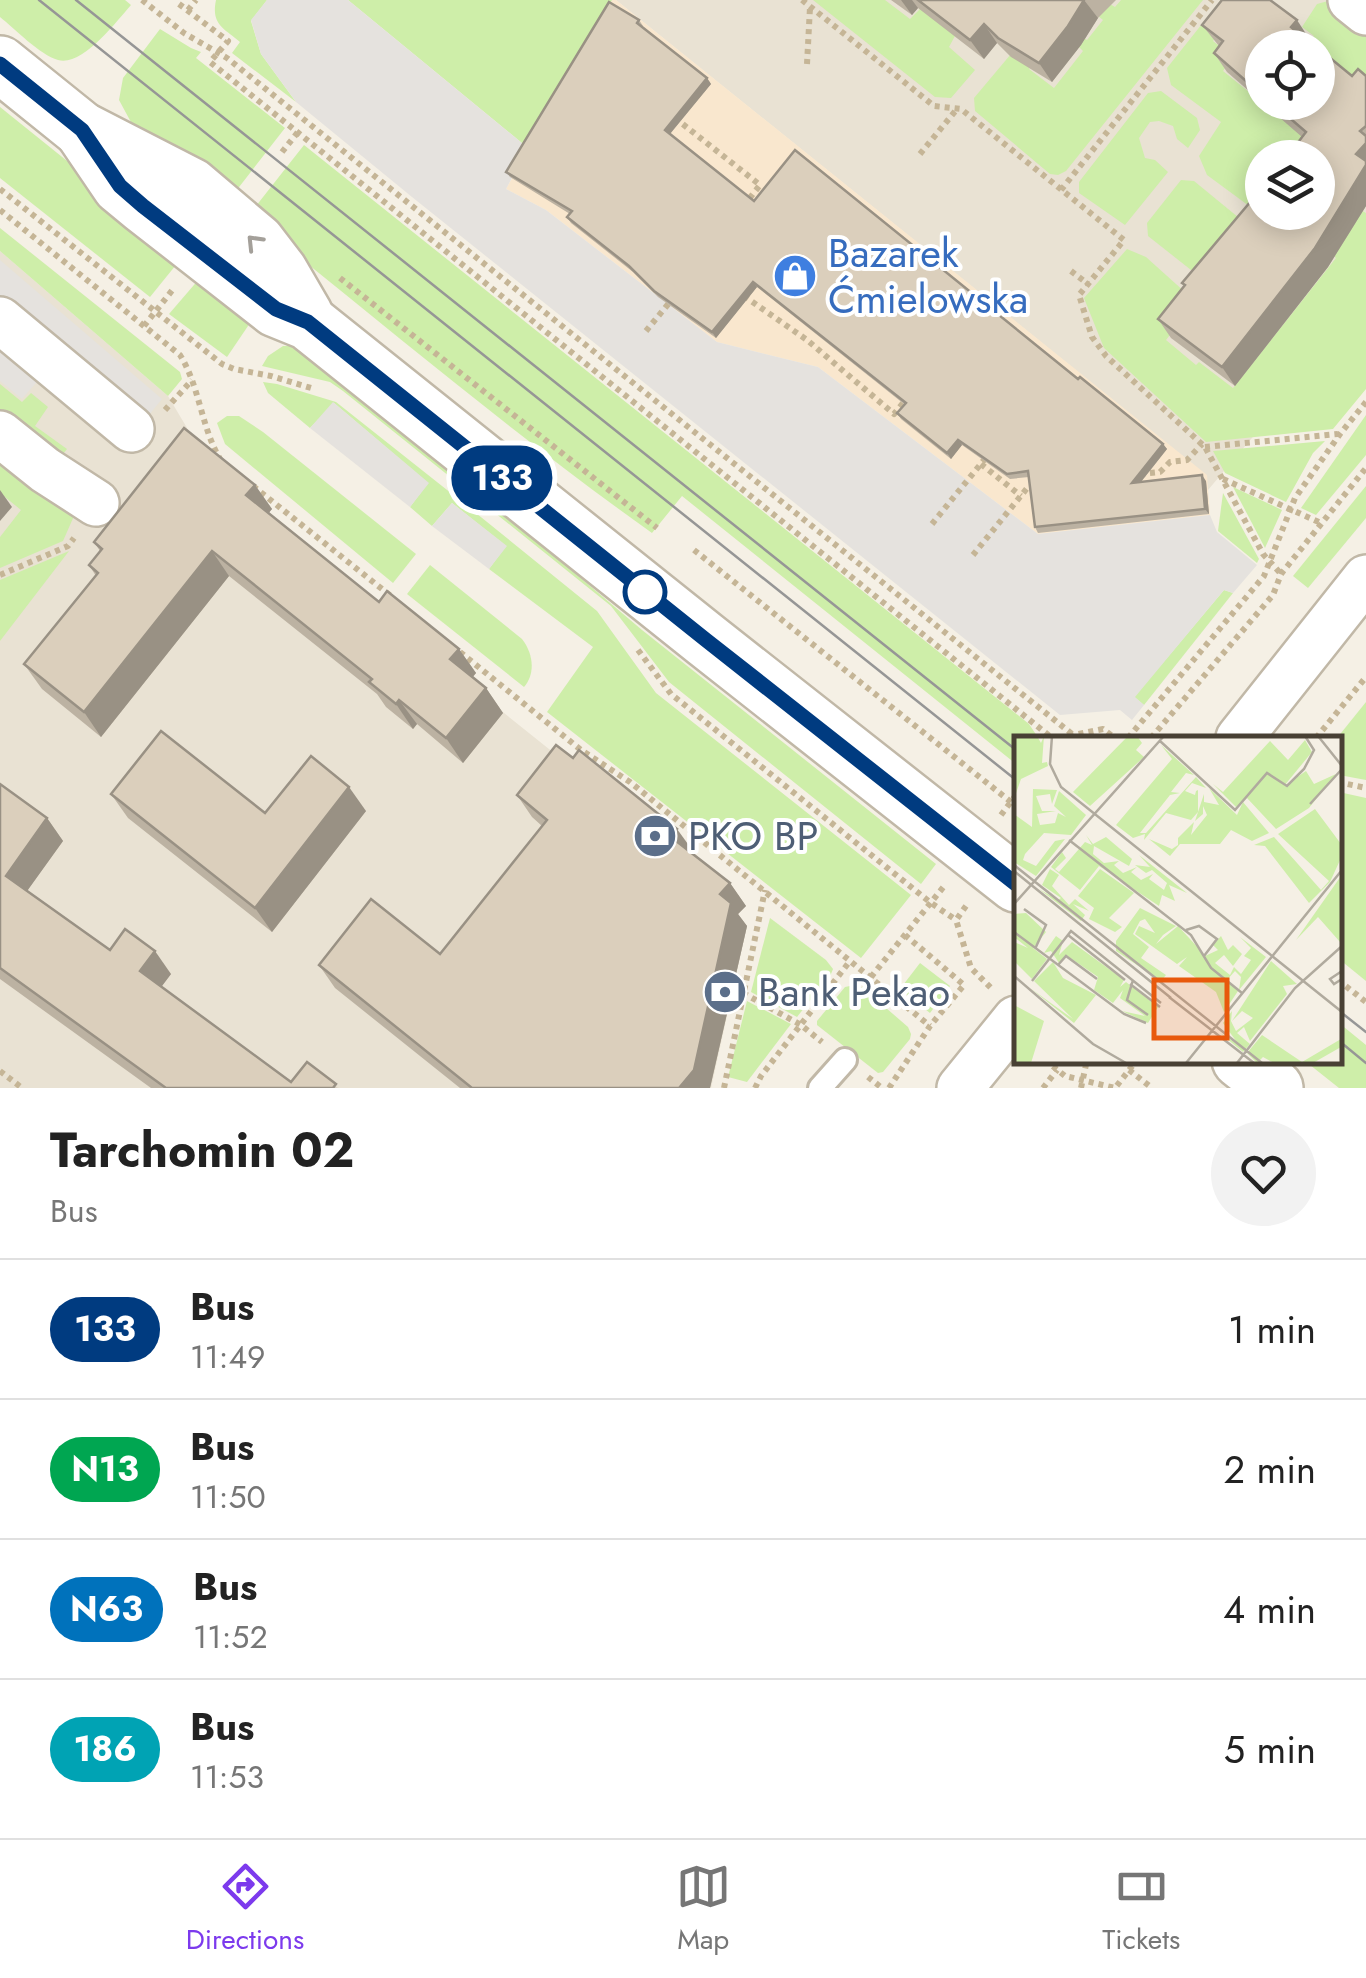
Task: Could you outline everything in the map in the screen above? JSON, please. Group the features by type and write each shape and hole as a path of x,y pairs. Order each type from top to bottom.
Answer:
{"street":[{"path":"1351,0 1366,12"},
{"path":"0,64 82,130 204,196 257,242 280,272 308,322 659,603 996,888"},
{"path":"0,320 131,429"},
{"path":"0,434 96,503"},
{"path":"1241,736 1366,578"},
{"path":"960,1088 1004,1004"},
{"path":"1244,1063 1275,1088"}],"lane":[{"path":"820,1088 845,1060"}],"path":[{"path":"142,0 184,33 219,52 1075,736 1103,728 1113,736"},
{"path":"188,10 196,0"},
{"path":"802,0 934,106 957,108 1124,240 1078,295 1092,337 1106,356 1203,446 1269,562 1281,574"},
{"path":"1061,190 1212,0"},
{"path":"179,4 228,41 210,62 1053,736"},
{"path":"806,64 810,7"},
{"path":"920,154 957,108"},
{"path":"667,111 760,185 739,212"},
{"path":"282,152 298,132"},
{"path":"0,189 222,364 324,392"},
{"path":"0,210 180,355 220,460"},
{"path":"1071,271 1088,284"},
{"path":"334,273 657,528"},
{"path":"728,286 808,340 894,414 917,386"},
{"path":"646,331 680,289"},
{"path":"1130,736 1264,576 1295,498 1366,402"},
{"path":"1122,476 1160,472 1170,462 1187,460 1203,446 1340,434"},
{"path":"932,524 993,449"},
{"path":"981,464 1021,496"},
{"path":"1153,736 1273,596 1281,574 1366,468"},
{"path":"1222,478 1322,523"},
{"path":"251,484 406,609"},
{"path":"973,555 1028,488 1047,485"},
{"path":"694,550 1013,799 1000,816"},
{"path":"630,641 671,694 956,920 970,968 1004,1004"},
{"path":"453,646 582,750 630,782 930,1026"},
{"path":"1318,736 1366,676"},
{"path":"1341,783 1366,788"},
{"path":"870,977 955,873"},
{"path":"956,920 996,888"},
{"path":"724,1088 765,890"},
{"path":"742,994 801,1025 886,1088 964,984 904,936"},
{"path":"755,1088 760,1076 850,962"},
{"path":"1341,982 1366,1002"},
{"path":"958,992 968,1000"},
{"path":"1049,1063 1082,1084 1115,1088 1135,1063"},
{"path":"1043,1088 1057,1070"},
{"path":"1129,1070 1152,1088"},
{"path":"0,1071 22,1088"}],"shaded area":[{"path":"267,0 348,0 528,148 506,189 546,210 717,342 818,367 1038,534 1210,515 1217,532 1257,565 1233,593 1224,590 1135,697 1144,705 1132,720 1120,710 1060,715 296,102 261,54 251,20"},
{"name":"Bazarek Ćmielowska","path":"612,0 1207,475 1210,515 1038,534 818,367 717,342 546,210 506,189"},
{"path":"616,0 1366,0 1366,303 1208,490 1206,475"},
{"path":"0,251 168,396 202,453 263,520 745,906 736,917 747,926 711,1088 0,1088"},
{"path":"0,260 162,399 145,420 0,295"},
{"path":"0,342 42,376 22,399 0,381"},
{"path":"333,402 429,483 410,507 310,428"},
{"path":"452,503 507,546 489,569 432,526"}],"green space":[{"path":"0,0 125,0 131,5 88,50 77,57 58,60 0,17"},
{"path":"216,0 267,0 251,21 261,54 296,102 232,53 240,42 217,20"},
{"path":"348,0 612,0 528,148"},
{"path":"813,0 885,0 910,19 922,7 956,34 949,47 975,70 951,98 935,97"},
{"path":"1121,0 1203,0 1066,171 1050,174 975,111 974,98 1016,48 1033,62 1029,69 1054,88 1083,51 1076,44 1082,37 1087,40 1103,20 1098,16 1108,3 1115,7"},
{"path":"1221,0 1245,0 1213,41 1233,57 1223,71 1245,89 1245,120 1284,120 1296,130 1302,124 1307,140 1245,140 1245,203 1207,175 1199,156 1221,122 1171,85 1167,68"},
{"path":"1328,1 1366,31 1366,91 1335,66 1335,30 1302,27 1317,4"},
{"path":"160,29 201,52 196,58 285,128 229,200 132,124 119,100 123,78"},
{"path":"1161,91 1197,118 1200,130 1188,148 1177,139 1173,126 1150,122 1139,138 1145,158 1155,160 1168,172 1125,225 1079,193 1079,182 1148,93"},
{"path":"0,107 184,255 150,297 0,178"},
{"path":"304,145 1029,724 1037,736 1014,736 1014,762 682,496 652,533 498,417 248,216"},
{"path":"1181,180 1194,181 1245,223 1245,230 1255,231 1210,285 1148,236 1147,223"},
{"path":"1356,207 1366,213 1366,389 1333,429 1206,442 1104,348 1084,298 1127,249 1146,257 1196,302 1166,340 1233,388 1336,258 1324,248"},
{"path":"0,228 180,372 182,379 168,396 0,251"},
{"path":"206,271 246,311 248,326 227,357 169,314"},
{"path":"283,346 294,346 489,500 642,630 936,864 921,884 669,682 611,606 343,391 330,382 262,366 268,356"},
{"path":"263,382 336,402 597,611 656,693 911,895 861,958 547,712 593,647 489,569 506,546 452,503 432,526 410,507 428,483 334,403 310,428 268,393"},
{"path":"0,384 22,402 31,393 48,407 35,426 67,449 55,464 0,420"},
{"path":"1366,415 1366,455 1316,515 1301,508"},
{"path":"227,416 239,416 263,432 416,554 393,583 225,444 217,423"},
{"path":"1325,441 1313,453 1286,502 1225,473 1213,451"},
{"path":"0,458 71,502 74,516 63,541 0,568 0,537 21,510 0,493"},
{"path":"1366,486 1366,518 1308,588 1293,576"},
{"path":"1233,487 1282,510 1265,548"},
{"path":"1223,493 1259,559 1257,563 1218,531"},
{"path":"69,551 0,641 0,580"},
{"path":"430,565 522,639 532,663 524,687 407,594"},
{"path":"1224,590 1233,593 1144,705 1134,697"},
{"path":"1366,702 1366,780 1341,775 1339,736"},
{"path":"1341,792 1366,798 1366,981 1341,961"},
{"path":"770,918 833,969 797,1017 751,992"},
{"path":"920,963 950,986 930,1013 900,989"},
{"path":"855,985 908,1027 911,1034 883,1072 878,1073 817,1025 845,987"},
{"path":"747,1001 791,1024 747,1082 728,1077"},
{"path":"1341,1025 1366,1045 1366,1088 1339,1088 1308,1063 1341,1063"}],"building":[{"path":"918,0 1084,0 1039,63 998,38 984,24 970,40"},
{"path":"1222,0 1270,0 1297,20 1291,27 1295,30 1245,30 1245,80 1214,53 1223,41 1202,25"},
{"name":"Bazarek Ćmielowska","path":"609,2 639,20 637,23 707,78 665,130 754,201 795,150 1163,444 1132,483 1202,475 1205,509 1035,527 1028,471 1007,474 958,440 947,453 897,413 906,403 753,282 712,332 654,291 567,217 572,211 506,172"},
{"path":"1335,62 1352,76 1358,69 1366,76 1366,126 1360,131 1366,136 1366,143 1356,154 1366,165 1335,215 1335,140 1300,140 1306,132 1292,120 1335,120"},
{"path":"1245,208 1245,230 1326,230 1222,367 1158,319 1185,285 1182,283"},
{"path":"184,428 255,485 246,495 379,602 387,591 459,649 450,659 486,688 446,738 399,700 396,704 369,682 372,679 212,551 84,712 24,664 98,573 89,565 102,549 94,542"},
{"path":"161,731 265,813 311,756 349,787 255,908 111,794"},
{"path":"556,745 573,758 579,750 677,829 671,837 730,883 720,894 731,903 694,1070 679,1088 472,1088 319,965 371,899 440,954 547,820 517,795"},
{"path":"0,784 47,818 6,876 110,950 125,929 155,951 140,971 291,1082 307,1062 336,1084 333,1088 166,1088 0,968"}],"tram line":[{"path":"39,0 1014,778"},
{"path":"76,0 1014,748"},
{"path":"1341,1012 1366,1032"},
{"path":"1341,1042 1366,1063"}],"bus line":[{"name":"133","path":"0,64 82,130 120,186 143,206 276,309 308,322 1014,882"}],"place":[{"name":"Bazarek Ćmielowska","path":"795,276"},
{"name":"PKO BP","path":"655,836"},
{"name":"Bank Pekao","path":"725,992"}]}
